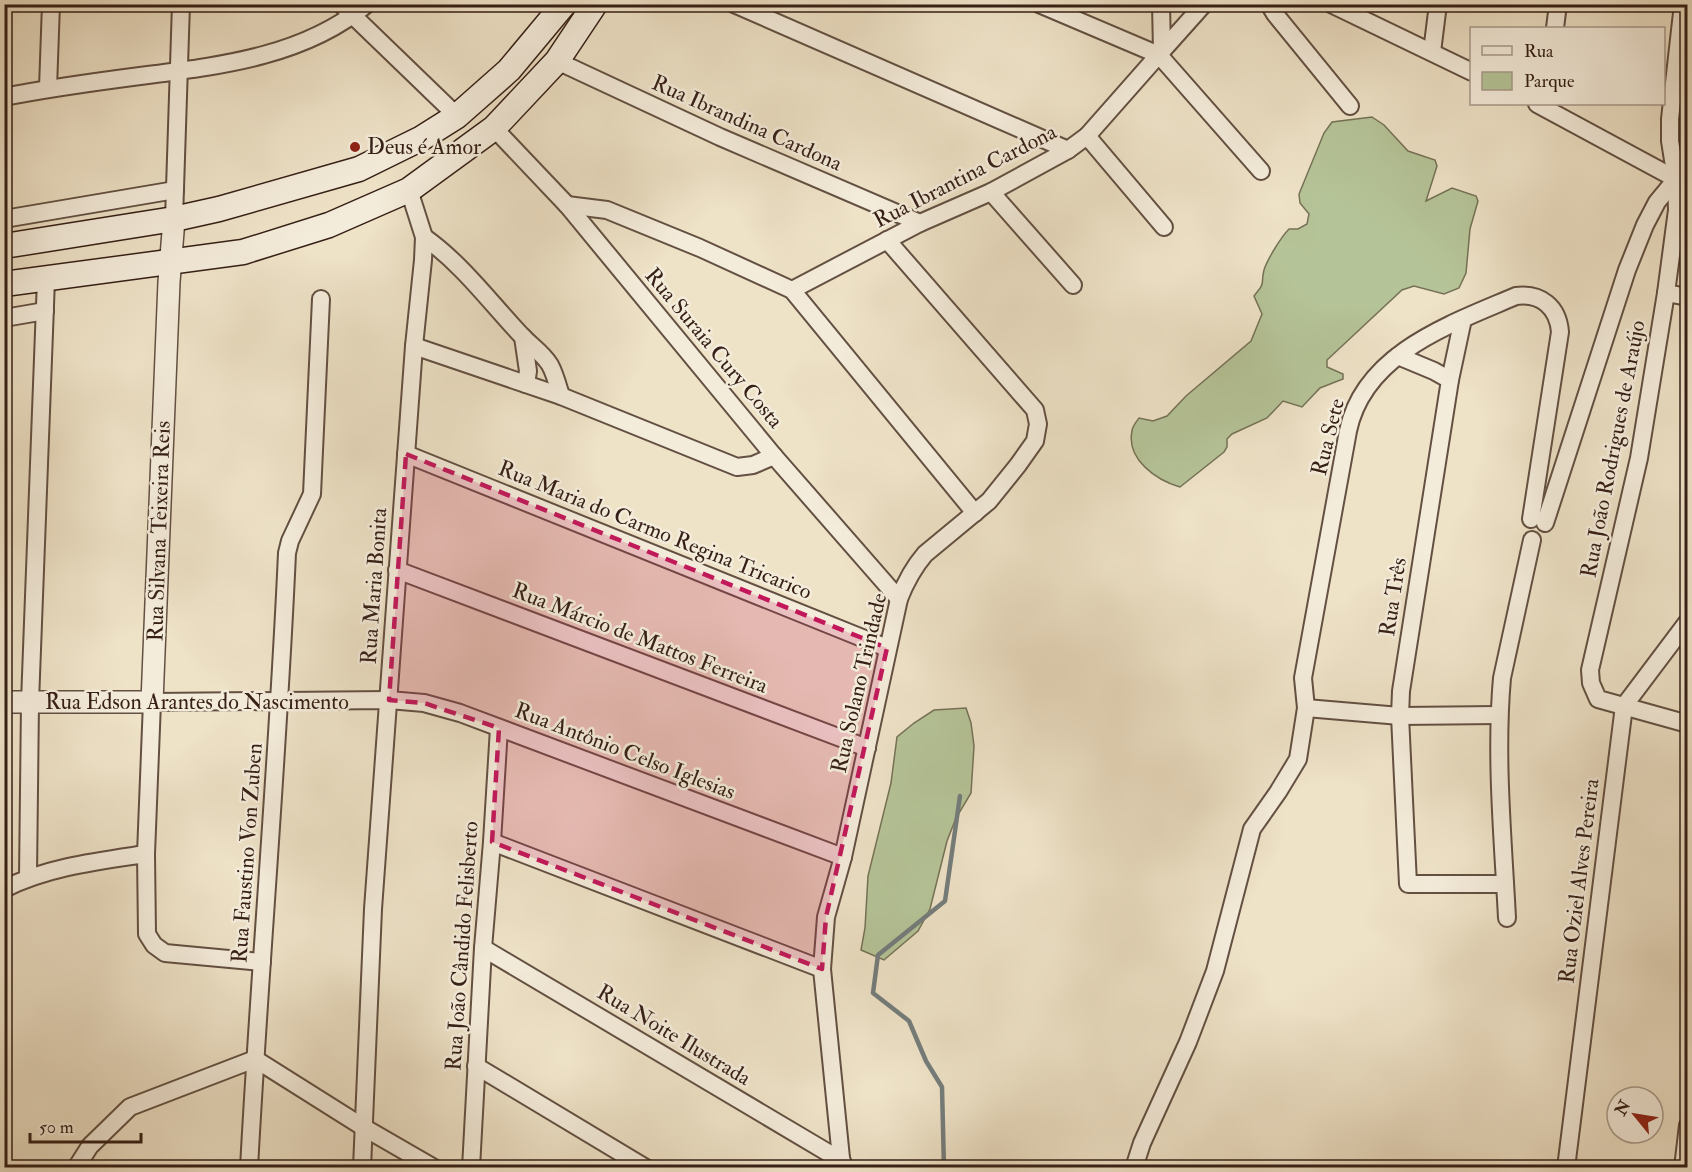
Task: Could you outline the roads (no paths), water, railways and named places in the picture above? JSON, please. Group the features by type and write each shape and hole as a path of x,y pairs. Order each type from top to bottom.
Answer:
{"main road":[{"path":"4,246 174,219 219,209 359,169 422,138 457,116 509,70 564,4"},
{"path":"4,284 243,252 328,225 409,190 494,128 557,61 595,4"},
{"path":"409,190 417,160 448,132 457,116"}],"street":[{"path":"48,88 51,4"},
{"name":"Rua Silvana Teixeira Reis","path":"181,4 174,219 170,262 146,854 147,934 154,945 165,953 262,962"},
{"path":"4,97 48,88 224,65 264,55 303,43 346,11 367,4"},
{"path":"1039,4 1161,53 1261,171"},
{"path":"1161,4 1163,30 1161,53"},
{"name":"Rua Ibrantina Cardona","path":"792,290 887,240 991,192 1068,150 1087,136 1204,4"},
{"path":"1269,4 1350,106"},
{"path":"1331,4 1470,71"},
{"path":"1432,52 1438,4"},
{"path":"1554,27 1558,4"},
{"name":"Rua João Rodrigues de Araújo","path":"1624,706 1598,699 1591,683 1590,670 1639,458 1682,180 1670,141 1670,120 1681,73 1683,4"},
{"path":"736,5 1068,150"},
{"path":"346,11 457,116"},
{"name":"Rua Ibrandina Cardona","path":"557,61 720,137 920,224"},
{"path":"1507,918 1499,715 1502,678 1532,540 1543,538 1547,528 1538,521 1626,270 1657,202 1682,180 1541,105"},
{"name":"Rua Suraia Cury Costa","path":"494,128 567,206 774,456 899,599"},
{"path":"1087,136 1164,227"},
{"path":"4,219 175,190"},
{"name":"Rua Maria Bonita","path":"362,1167 373,909 414,346 423,260 424,237 409,190"},
{"path":"991,192 1073,285"},
{"path":"567,206 607,210 700,248 792,290 975,513"},
{"path":"424,237 463,269 523,337 538,350 550,365 561,396"},
{"name":"Rua Solano Trindade","path":"842,1164 822,969 826,917 843,857 899,599 907,579 921,559 989,501 1035,441 1038,417 1035,410 887,240"},
{"path":"28,878 30,702 46,279"},
{"path":"1666,293 1688,297"},
{"name":"Rua Sete","path":"1134,1167 1142,1143 1188,1042 1215,971 1252,829 1298,759 1306,708 1303,678 1351,419 1360,395 1369,383 1398,356 1417,343 1463,319 1516,296 1533,296 1548,303 1557,316 1560,332 1538,521"},
{"name":"Rua Faustino Von Zuben","path":"249,1167 288,553 290,541 312,494 321,299"},
{"path":"4,318 45,312"},
{"name":"Rua Três","path":"1463,319 1450,380 1401,692 1400,716 1408,884 1505,884"},
{"path":"523,337 528,371 526,384"},
{"path":"414,346 561,396 736,467 753,465 774,456"},
{"path":"1398,356 1450,380"},
{"name":"Rua Maria do Carmo Regina Tricarico","path":"406,454 887,648"},
{"name":"Rua Márcio de Mattos Ferreira","path":"397,570 867,748"},
{"name":"Rua Oziel Alves Pereira","path":"1566,1167 1624,706 1688,621"},
{"name":"Rua Edson Arantes do Nascimento","path":"4,702 389,700"},
{"name":"Rua Antônio Celso Iglesias","path":"389,700 424,703 460,713 843,857"},
{"path":"1624,706 1688,724"},
{"path":"1306,708 1400,716 1499,715"},
{"name":"Rua João Cândido Felisberto","path":"471,1167 483,948 499,728"},
{"path":"492,842 822,969"},
{"path":"4,889 28,878 106,860 146,854"},
{"name":"Rua Noite Ilustrada","path":"483,948 842,1164"},
{"path":"76,1167 90,1146 130,1107 255,1059 363,1127 434,1167"},
{"path":"476,1066 646,1167"},
{"path":"1683,1167 1688,1125"}],"waterway":[{"path":"944,1168 942,1087 926,1061 909,1021 873,993 878,955 945,901 960,796"}],"place":[{"name":"Deus é Amor","path":"355,147"}]}
